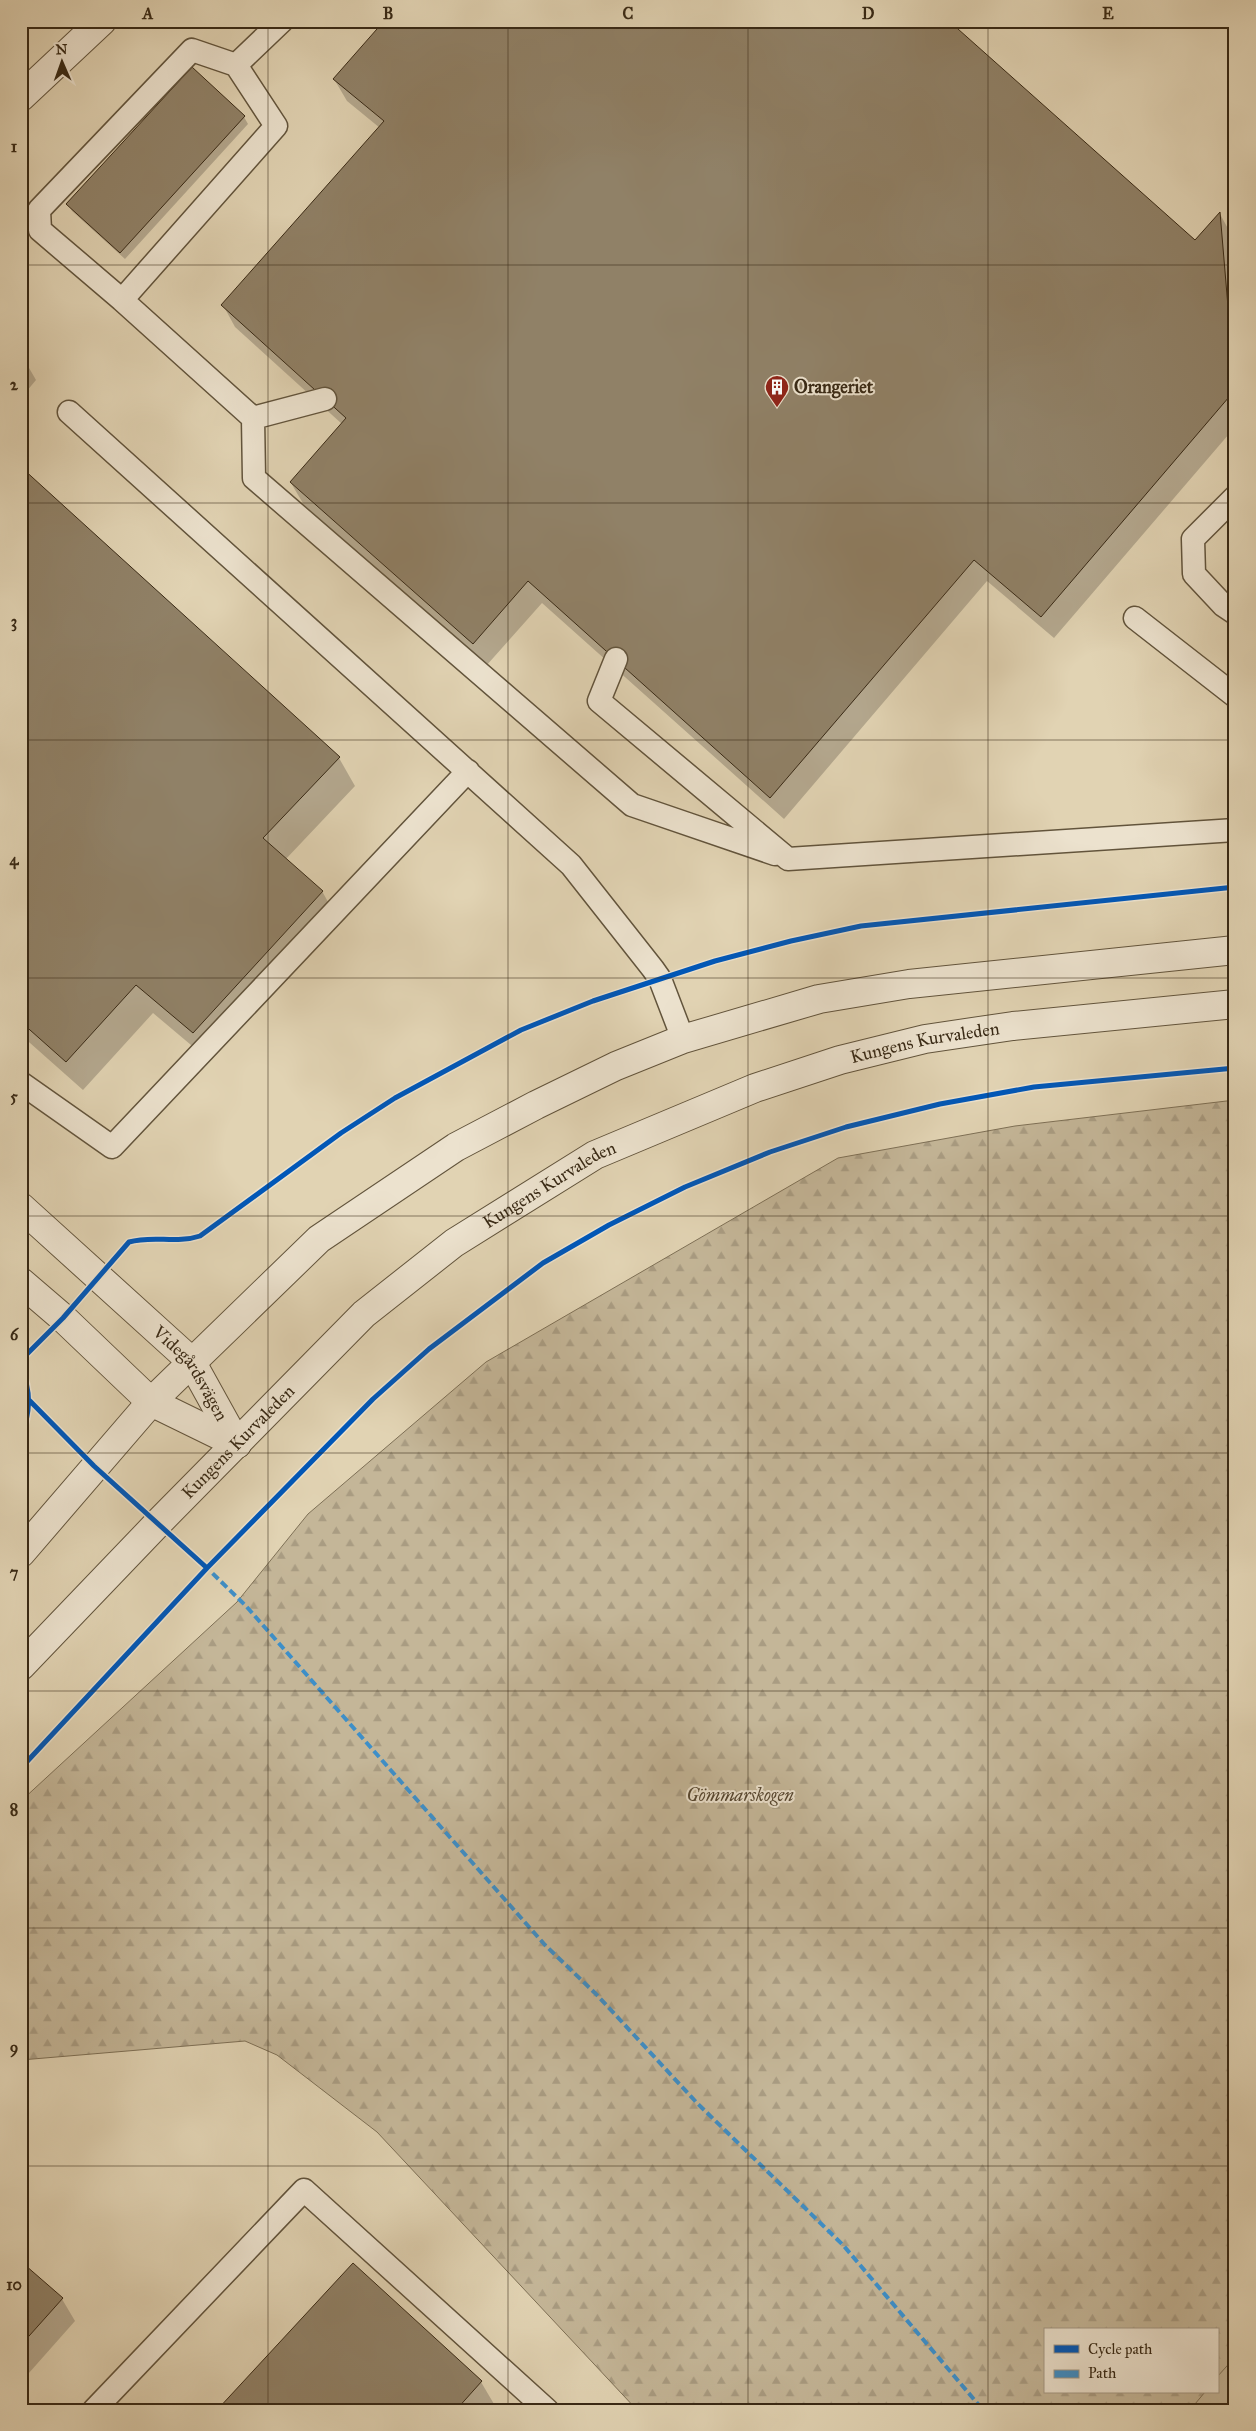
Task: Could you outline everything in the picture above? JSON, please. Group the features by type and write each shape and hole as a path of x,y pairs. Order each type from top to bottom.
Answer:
{"street":[{"path":"21,97 102,21"},
{"path":"21,1553 151,1402 319,1239 456,1147 536,1105 616,1066 683,1039 819,999 909,984 1235,950"},
{"name":"Kungens Kurvaleden","path":"21,1666 372,1308 454,1243 595,1155 755,1088 840,1060 925,1039 1013,1026 1235,1004"},
{"name":"Videgårdsvägen","path":"21,1208 192,1361 237,1444"},
{"name":"Videgårdsvägen","path":"21,1282 63,1318 151,1402 237,1444"}],"lane":[{"path":"236,66 282,21"},
{"path":"122,300 276,126 236,66 192,50 39,210 40,230 122,300 253,418 254,478 632,805 788,859 1235,830"},
{"path":"253,418 325,399"},
{"path":"69,412 571,865 660,979 683,1039"},
{"path":"1235,497 1193,539 1194,574 1223,605 1235,613"},
{"path":"1135,618 1235,696"},
{"path":"616,659 599,701 788,859"},
{"path":"21,1083 112,1147 468,772"},
{"path":"94,2410 304,2190 547,2410"}],"green space":[{"name":"Gömmarskogen","path":"1235,1100 1235,2410 637,2410 377,2132 277,2055 245,2041 21,2060 21,1801 237,1602 308,1514 486,1362 838,1158 1015,1126"},
{"path":"1235,2357 1235,2410 1190,2410 1203,2394 1218,2394 1218,2376"}],"building":[{"name":"Orangeriet","path":"384,21 466,21 468,24 471,21 949,21 1195,240 1220,212 1235,390 1041,617 974,560 770,798 528,581 473,644 290,482 346,418 221,305 384,121 333,79"},
{"path":"192,67 245,116 120,253 66,204"},
{"path":"21,467 340,757 263,838 323,891 193,1033 136,985 66,1062 21,1022"},
{"path":"353,2263 482,2381 456,2410 217,2410"},
{"path":"25,2265 63,2298 21,2345 21,2269"}],"marked path":[{"path":"204,1565 246,1606 545,1945 597,1995 697,2103 843,2245 983,2410"}],"cycle path":[{"path":"21,1360 63,1318 129,1242 200,1236 341,1133 395,1098 521,1030 593,1001 715,961 791,941 861,926 1235,887"},
{"path":"21,1768 207,1568 373,1399 429,1349 543,1263 609,1225 685,1187 770,1152 846,1127 940,1104 1034,1087 1235,1068"},
{"path":"21,1369 27,1386 29,1403 21,1437"},
{"path":"30,1401 94,1466 207,1568"}],"place":[{"name":"Orangeriet","path":"777,408"}]}
